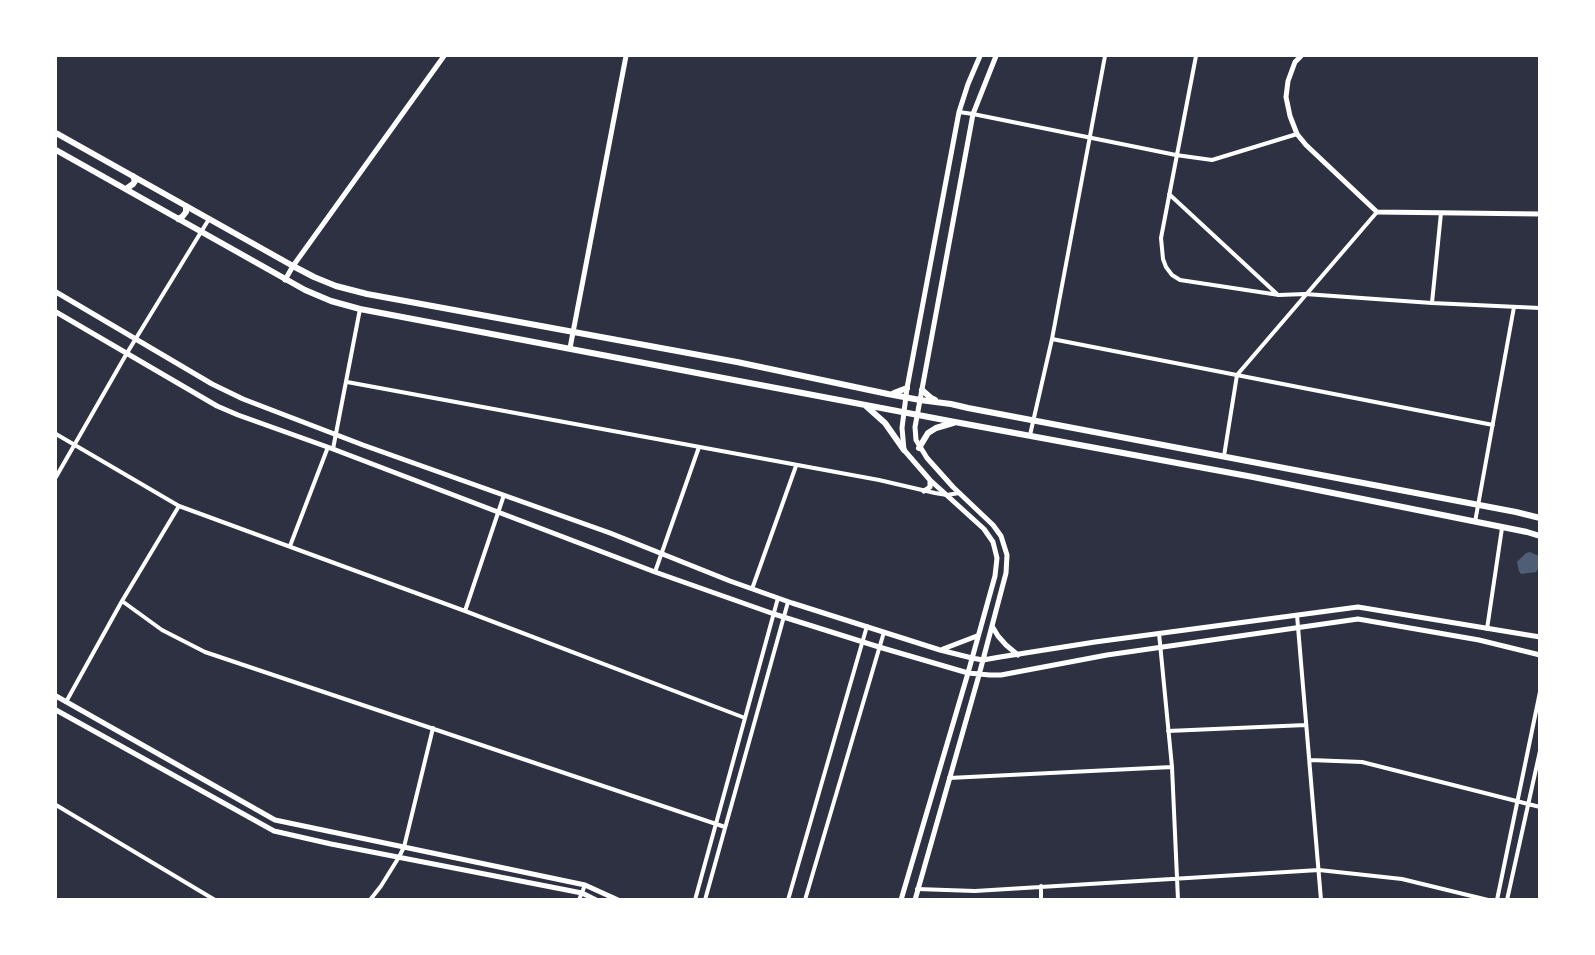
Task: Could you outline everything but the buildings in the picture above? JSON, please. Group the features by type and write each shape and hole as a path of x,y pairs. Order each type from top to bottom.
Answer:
{"main road":[{"path":"56,133 293,266 336,286 367,294 737,362 906,398 951,404 1539,518"},
{"path":"56,150 304,290 360,309 1253,477 1539,536"},
{"path":"126,189 134,184 133,176"},
{"path":"178,219 183,217 186,206"},
{"path":"888,394 907,388"},
{"path":"922,390 931,398 944,404"},
{"path":"863,404 885,423 904,450"},
{"path":"919,448 924,438 932,430 955,422"}],"street":[{"path":"285,280 444,56"},
{"path":"570,348 626,56"},
{"path":"901,900 968,673 995,576 997,558 993,542 984,529 930,480 904,450 902,428 907,388 959,112 980,56"},
{"path":"915,900 1005,581 1007,555 1001,536 993,525 931,464 919,448 915,427 974,114 996,56"},
{"path":"1030,435 1052,339 1105,56"},
{"path":"1196,56 1161,238 1163,259 1172,275 1180,280 1279,295 1305,294 1539,308"},
{"path":"1301,56 1295,62 1288,81 1286,97 1290,116 1298,134 1311,150 1377,212 1539,214"},
{"path":"959,112 1212,160 1298,134"},
{"path":"1169,194 1279,295"},
{"path":"1224,456 1237,375 1377,212"},
{"path":"1432,303 1441,213"},
{"path":"56,477 73,444 209,219"},
{"path":"56,292 212,384 243,399 336,435 610,533 788,602 972,658 983,660 1159,633 1358,607 1539,637"},
{"path":"1475,522 1514,307"},
{"path":"290,546 336,435 360,309"},
{"path":"56,312 217,406 655,572 774,614 968,673 1001,675 1107,655 1358,619 1479,640 1539,655"},
{"path":"1052,339 1493,425"},
{"path":"347,382 879,480 946,495 960,493"},
{"path":"56,434 179,506 465,611 745,718"},
{"path":"655,572 699,447"},
{"path":"752,589 796,466"},
{"path":"924,491 930,486 930,480"},
{"path":"465,611 504,495"},
{"path":"66,702 179,506"},
{"path":"1487,629 1502,527"},
{"path":"695,900 778,598"},
{"path":"122,602 162,630 205,652 725,827"},
{"path":"705,900 788,602"},
{"path":"1298,615 1321,900"},
{"path":"788,900 867,626"},
{"path":"992,626 1006,645 1018,655"},
{"path":"805,900 884,632"},
{"path":"1159,633 1172,767 1178,900"},
{"path":"940,650 978,636"},
{"path":"1497,900 1539,692"},
{"path":"56,696 275,820 585,885 618,900"},
{"path":"56,710 274,831 582,893 596,900"},
{"path":"1168,731 1306,725"},
{"path":"370,900 404,847 433,728"},
{"path":"1507,900 1539,752"},
{"path":"1310,760 1362,762 1539,807"},
{"path":"949,778 1172,767"},
{"path":"56,805 215,900"},
{"path":"332,844 334,833"},
{"path":"918,889 975,891 1318,870 1402,879 1488,900"},
{"path":"579,900 585,885"},
{"path":"1041,886 1041,900"}],"water":[{"path":"1530,552 1539,556 1539,568 1536,572 1521,574 1517,562"}]}
